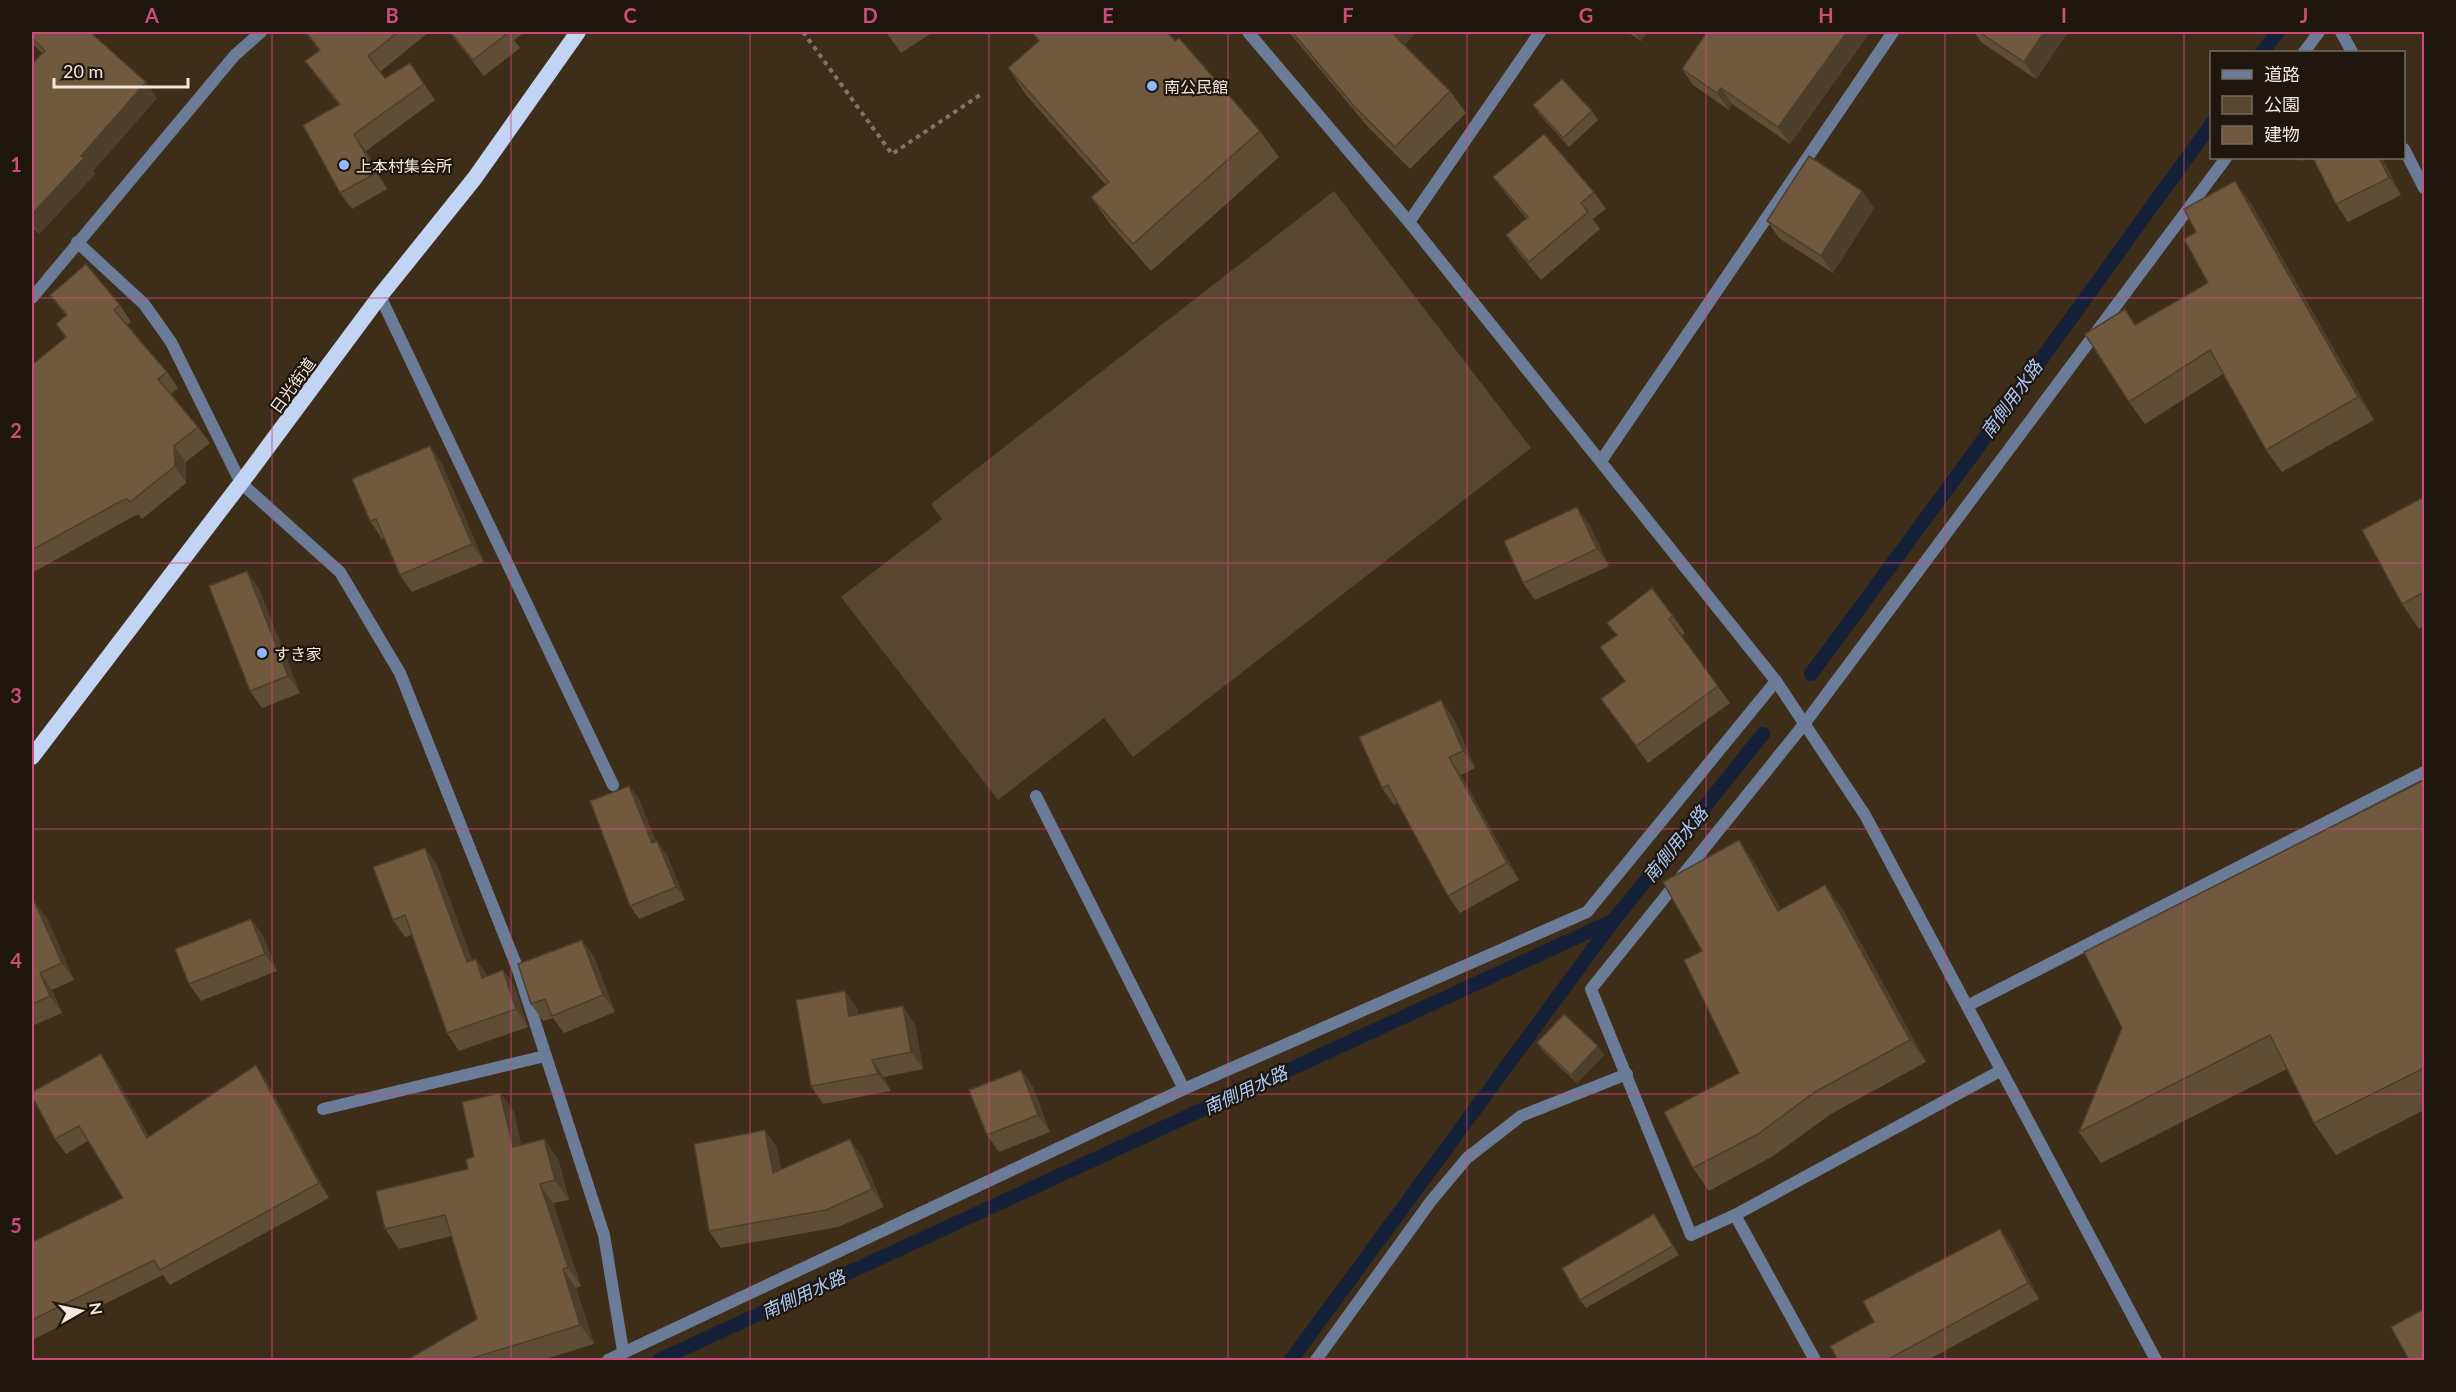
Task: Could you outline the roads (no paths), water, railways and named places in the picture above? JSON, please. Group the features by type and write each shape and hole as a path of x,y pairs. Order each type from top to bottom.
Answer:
{"highway":[{"name":"日光街道","path":"32,757 380,296 474,178 578,32"}],"street":[{"path":"32,298 236,55 261,32"},
{"path":"1248,32 1409,222 1776,681 1805,723 1865,815 2156,1360"},
{"path":"1409,222 1540,32"},
{"path":"1601,461 1893,32"},
{"path":"2305,51 2319,32"},
{"path":"2341,32 2351,51"},
{"path":"2405,153 2424,188"},
{"path":"2000,1071 1735,1215 1691,1235 1591,989 1805,723 2225,159"},
{"path":"77,242 144,304 171,342 241,483 340,572 400,673 517,967 604,1235 623,1351"},
{"path":"380,296 613,785"},
{"path":"608,1360 1184,1089 1587,912 1776,681"},
{"path":"1966,1006 2424,772"},
{"path":"1036,796 1184,1089"},
{"path":"323,1109 546,1056"},
{"path":"1316,1360 1431,1201 1467,1158 1521,1116 1627,1074"},
{"path":"1735,1215 1815,1360"}],"waterway":[{"name":"南側用水路","path":"2263,51 2278,32"},
{"name":"南側用水路","path":"1811,674 2210,126"},
{"path":"1291,1360 1614,920 1763,734"},
{"name":"南側用水路","path":"659,1360 1614,920"}],"place":[{"name":"南公民館","path":"1152,86"},
{"name":"上本村集会所","path":"344,165"},
{"name":"すき家","path":"262,653"}]}
